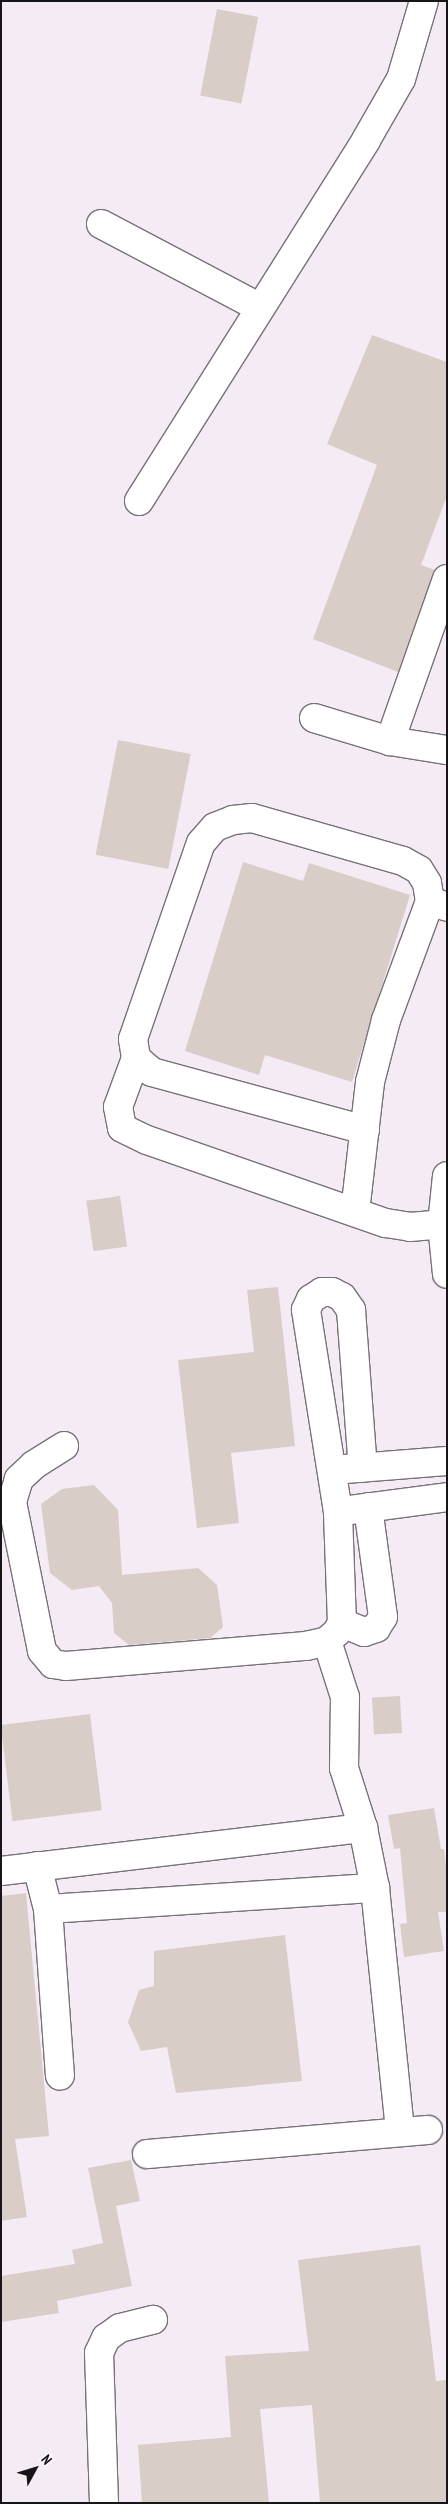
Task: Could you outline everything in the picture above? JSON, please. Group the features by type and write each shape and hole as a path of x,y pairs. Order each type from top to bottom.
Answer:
{"street":[{"path":"138,502 401,79 424,1"},
{"path":"101,224 260,308"},
{"path":"390,741 447,579"},
{"path":"314,718 390,741 447,750"},
{"path":"356,1212 370,1082 386,1020 438,904 419,870 403,861 252,818 233,820 215,826 201,843 133,1039 136,1058 118,1107 122,1128 147,1140 356,1212 410,1227 442,1224"},
{"path":"136,1058 152,1072 365,1130"},
{"path":"447,1176 442,1224 447,1274"},
{"path":"363,1468 351,1310 342,1297 332,1292 322,1292 312,1298 306,1310 334,1471 338,1512 334,1632 345,1697 344,1768 363,1828 375,1888 400,2131"},
{"path":"64,1446 34,1464 19,1479 12,1502 42,1651 53,1664 66,1666 306,1646 334,1632 364,1632 376,1628 382,1617 368,1508"},
{"path":"334,1471 447,1461"},
{"path":"338,1512 447,1497"},
{"path":"1,1871 363,1828"},
{"path":"37,1866 48,1909 60,2076"},
{"path":"48,1909 375,1888"},
{"path":"146,2154 428,2130"},
{"path":"104,2503 99,2353 106,2338 120,2328 153,2320"}],"building":[{"path":"217,9 258,17 241,103 200,95"},
{"path":"372,335 447,362 447,496 421,565 435,570 398,672 313,639 377,465 327,444"},
{"path":"118,740 191,754 168,869 96,855"},
{"path":"243,862 303,881 309,863 410,895 352,1082 265,1055 259,1075 185,1051"},
{"path":"120,1196 127,1247 93,1251 86,1201"},
{"path":"278,1287 295,1446 231,1453 239,1523 197,1528 178,1360 254,1352 247,1290"},
{"path":"94,1485 118,1510 122,1575 198,1568 217,1585 223,1627 210,1638 129,1645 114,1633 112,1603 99,1586 72,1590 50,1573 41,1504 62,1489"},
{"path":"400,1696 402,1733 374,1734 372,1697"},
{"path":"90,1714 102,1810 12,1821 1,1725"},
{"path":"434,1808 441,1849 444,1849 447,1874 447,1912 438,1912 444,1951 404,1957 400,1924 407,1923 400,1848 394,1849 388,1815"},
{"path":"26,1893 49,2136 15,2139 27,2217 1,2221 1,1896"},
{"path":"285,1935 302,2081 176,2093 167,2047 141,2051 128,2022 139,1990 154,1986 154,1951"},
{"path":"131,2160 140,2201 116,2206 132,2286 57,2301 59,2313 1,2322 1,2276 75,2264 72,2250 103,2243 88,2168"},
{"path":"420,2245 436,2381 447,2380 447,2503 320,2503 312,2405 260,2409 269,2503 142,2503 138,2445 231,2437 225,2356 309,2351 298,2260"}]}
